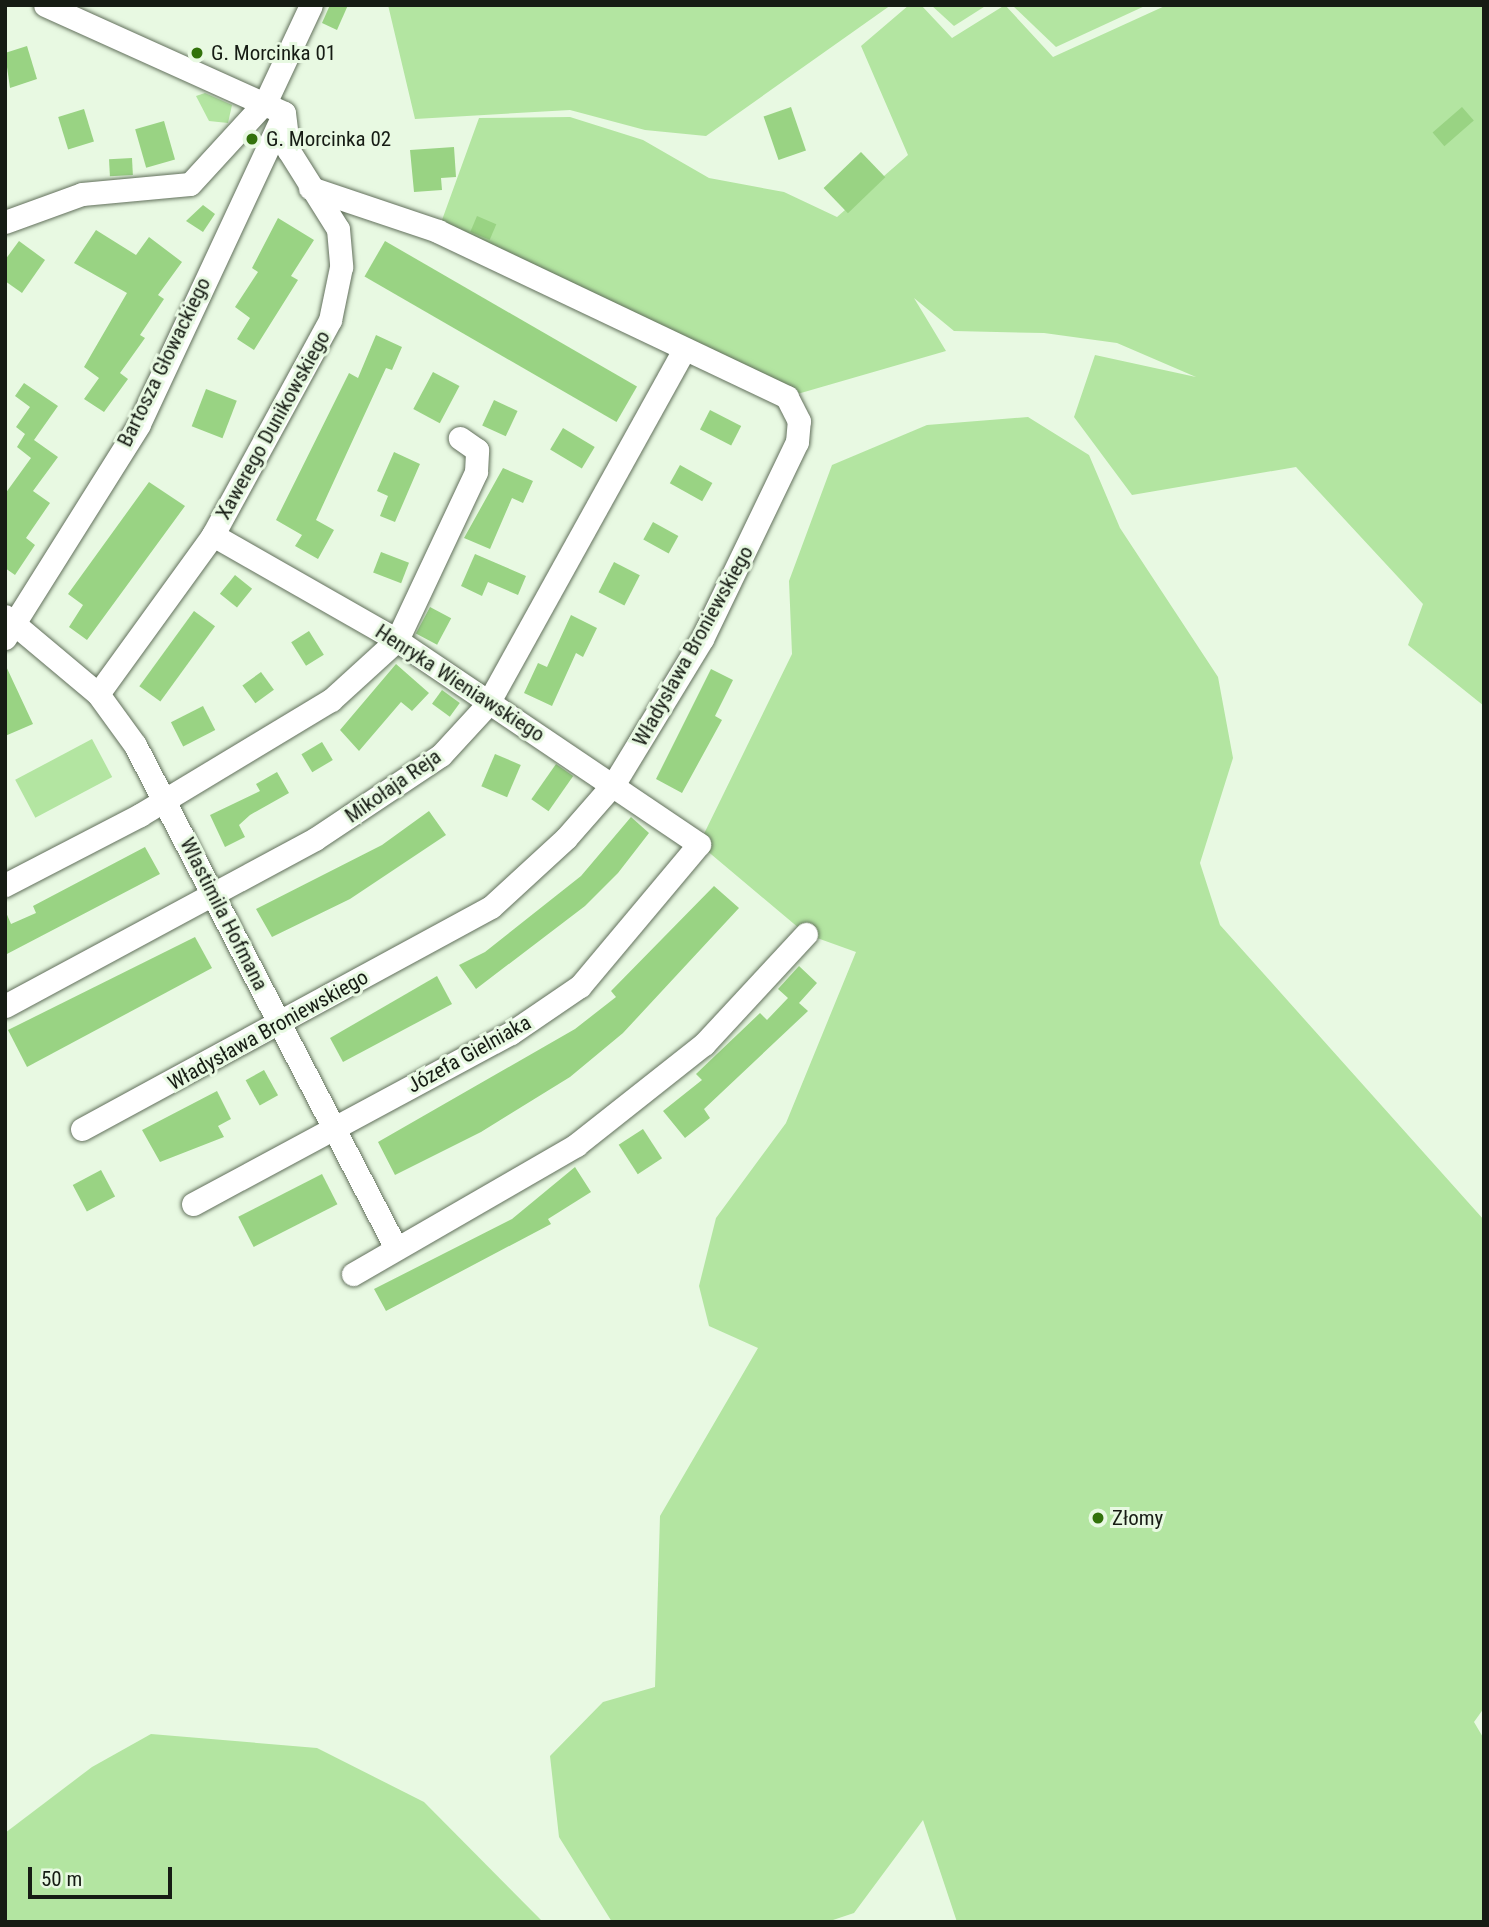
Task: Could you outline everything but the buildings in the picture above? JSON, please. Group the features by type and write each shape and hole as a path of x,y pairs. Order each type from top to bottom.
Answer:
{"street":[{"path":"5,222 82,194 190,184 275,107 45,5"},
{"name":"Bartosza Głowackiego","path":"9,626 139,424 275,107 311,5"},
{"name":"Xawerego Dunikowskiego","path":"98,694 213,535 330,320 341,267 338,229 310,188 289,150 275,107"},
{"name":"Władysława Broniewskiego","path":"82,1129 491,907 566,838 615,782 702,639 797,443 799,421 787,397 438,231 310,188"},
{"name":"Mikołaja Reja","path":"5,1006 214,893 402,785 487,705 684,350"},
{"path":"5,885 331,701 397,640 476,472 477,450 460,438"},
{"name":"Henryka Wieniawskiego","path":"213,535 397,640 487,705 615,782 699,845"},
{"name":"Wlastimila Hofmana","path":"9,626 98,694 163,797 396,1248"},
{"name":"Józefa Gielniaka","path":"192,1205 334,1126 511,1033 580,986 699,845"},
{"path":"353,1273 576,1145 704,1044 806,934"}],"green space":[{"path":"388,5 891,5 706,136 645,130 570,110 415,119"},
{"path":"909,5 921,5 952,38 1005,5 1053,57 1167,5 1484,5 1484,706 1408,645 1423,604 1296,467 1132,495 1074,417 1095,355 1196,377 1117,343 1044,333 954,331 914,298 946,351 787,397 438,231 479,118 570,117 643,140 709,178 784,192 837,217 908,155 861,46"},
{"path":"931,5 987,5 954,26"},
{"path":"1012,5 1147,5 1056,47"},
{"path":"205,93 232,105 228,123 209,121 196,96"},
{"path":"1028,417 1089,455 1120,528 1218,677 1233,758 1200,863 1220,925 1484,1220 1484,1708 1474,1722 1484,1739 1484,1922 957,1922 923,1820 854,1913 827,1922 612,1922 559,1837 550,1756 603,1702 655,1687 660,1516 758,1348 709,1326 699,1286 716,1218 786,1123 856,952 806,934 699,844 792,654 789,581 832,465 927,425"},
{"path":"92,739 112,777 35,818 15,780"},
{"path":"151,1734 317,1748 424,1802 543,1922 5,1922 5,1833 92,1767"}],"place":[{"name":"G. Morcinka 01","path":"197,53"},
{"name":"G. Morcinka 02","path":"252,139"},
{"name":"Złomy","path":"1098,1518"}]}
